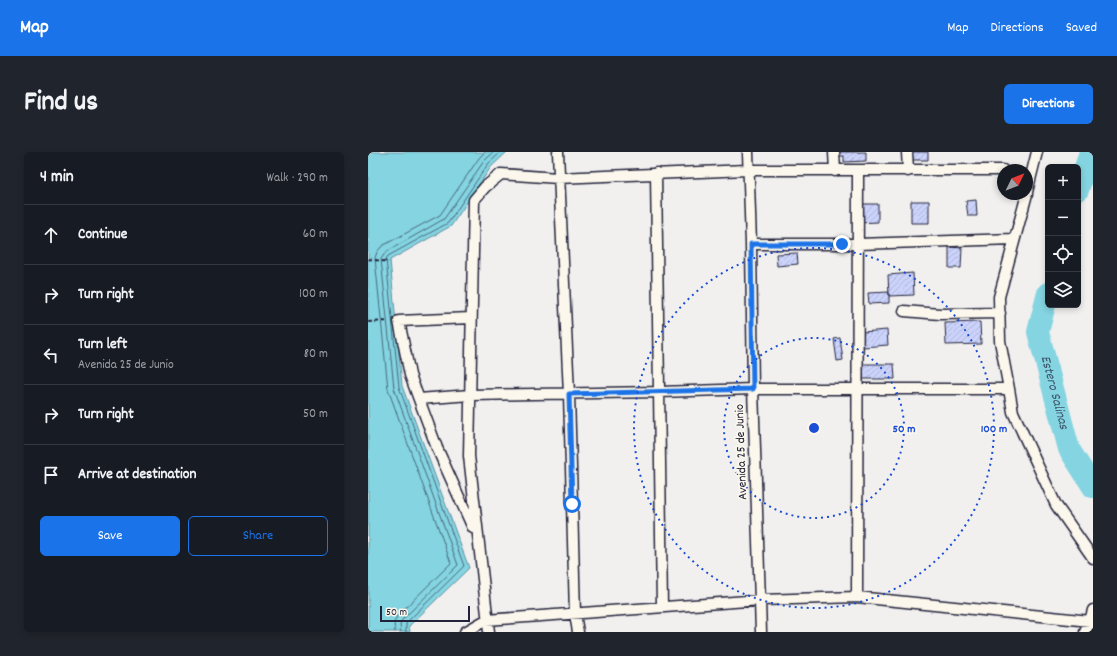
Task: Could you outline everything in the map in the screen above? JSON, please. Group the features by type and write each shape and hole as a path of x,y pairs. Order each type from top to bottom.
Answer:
{"street":[{"path":"558,152 569,394 575,614 578,632"},
{"name":"Avenida 25 de Junio","path":"748,152 747,170 751,244 753,389 761,632"},
{"path":"834,152 835,171"},
{"path":"907,152 908,171"},
{"path":"1032,164 1037,152"},
{"path":"489,632 486,620 469,456 474,200 485,187 502,174 558,178 747,170 997,170"},
{"path":"857,597 858,171"},
{"path":"656,173 662,607"},
{"path":"1025,200 1000,297 1000,340 1013,412 1056,505 1093,558"},
{"path":"751,244 858,244 1014,239"},
{"path":"904,312 940,314 1000,312"},
{"path":"471,318 399,321 410,375 437,448 478,538"},
{"path":"419,399 470,395 753,389 1009,389"},
{"path":"465,632 486,620 761,600 857,597 1092,623"},
{"path":"1084,632 1092,623 1093,610"}],"path":[{"path":"368,259 390,262"},
{"path":"368,322 399,321"}],"water":[{"path":"368,152 507,152 491,167 451,226 390,260 402,386 469,568 409,626 410,632 368,632"}],"building":[{"path":"835,152 866,152 866,161 844,162 844,156 835,156"},
{"path":"909,152 928,152 928,160 909,160"},
{"path":"976,200 977,216 968,216 966,201"},
{"path":"911,201 929,201 929,223 911,223"},
{"path":"857,204 878,204 878,222 858,223"},
{"path":"949,247 962,248 961,268 949,268"},
{"path":"797,253 798,264 777,266 776,254"},
{"path":"913,273 914,295 889,296 888,275"},
{"path":"889,292 889,303 869,304 868,293"},
{"path":"980,322 981,344 946,345 945,323"},
{"path":"887,330 888,345 863,347 862,332"},
{"path":"840,338 843,360 837,361 834,339"},
{"path":"863,364 894,364 895,379 863,379"}],"waterway":[{"name":"Estero Salinas","path":"1081,180 1090,152"},
{"name":"Estero Salinas","path":"1045,305 1038,332 1069,449 1093,487"}],"route":[{"path":"572,504 569,394 753,389 751,244 842,244"}]}
